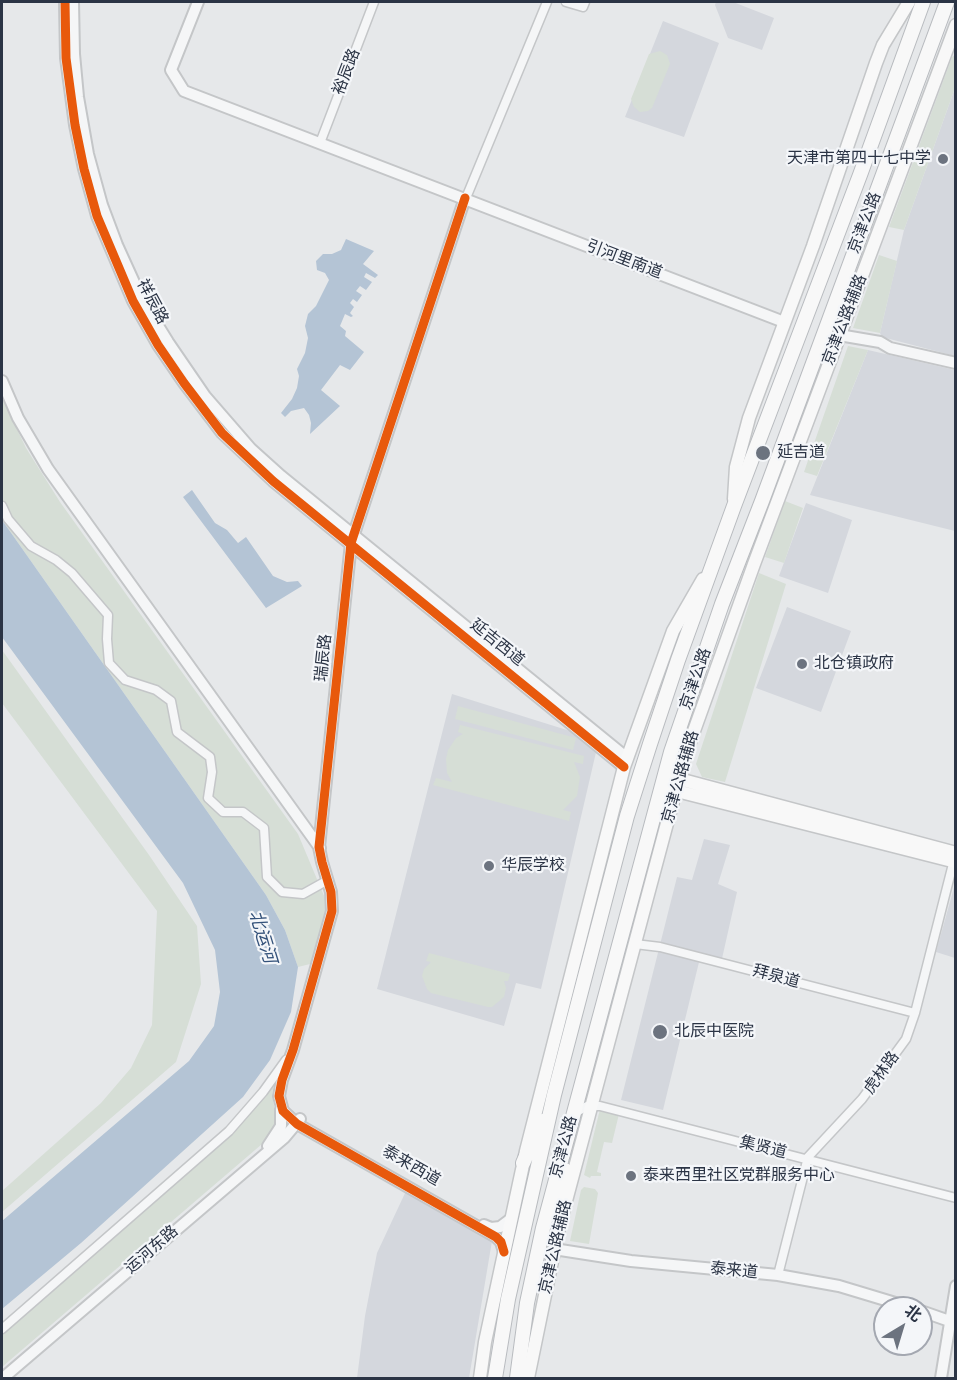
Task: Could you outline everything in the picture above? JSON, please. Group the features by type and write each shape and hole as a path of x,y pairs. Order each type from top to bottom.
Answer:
{"highway":[{"name":"京津公路","path":"495,1378 508,1299 554,1095 627,816 674,671 714,560 923,2"},
{"name":"京津公路","path":"517,1378 527,1303 543,1228 671,752 722,604 947,2"},
{"path":"523,1163 554,1095"},
{"path":"559,1227 565,1175 566,1140"}],"main road":[{"path":"734,506 739,451 883,45 909,2"},
{"name":"京津公路辅路","path":"528,1378 559,1227 677,784 694,729 839,335 955,30"},
{"path":"762,501 764,537"},
{"path":"480,1378 485,1342 523,1163 626,763 673,631 714,560"},
{"path":"671,752 671,772 677,784"},
{"path":"657,798 677,784 955,857"}],"street":[{"name":"祥辰路","path":"65,2 67,69 84,169 97,216 133,301 158,345 222,433 273,481 355,540"},
{"name":"祥辰路","path":"73,2 78,97 88,154 102,205 142,300 205,396 225,420 251,449 338,527"},
{"name":"引河里南道","path":"198,2 171,70 184,91 784,322"},
{"name":"裕辰路","path":"320,143 374,2"},
{"path":"466,198 547,2"},
{"path":"566,2 583,8 585,2"},
{"name":"瑞辰路","path":"296,1045 330,918 332,898 322,850 355,540 466,198"},
{"path":"839,335 880,342 890,348 956,363"},
{"path":"2,381 18,418 48,469 322,850"},
{"path":"2,506 8,519 31,546 56,560 72,573 108,615 109,663 125,680 156,690 171,701 177,732 210,757 212,772 208,798 223,812 243,812 264,828 267,877 282,892 303,894 328,880"},
{"path":"338,527 351,562"},
{"name":"延吉西道","path":"355,540 626,763"},
{"name":"瑞辰路","path":"268,1146 281,1126 291,1117 280,1088 296,1045 336,910 335,892 322,850"},
{"name":"虎林路","path":"778,1275 808,1158 862,1099 906,1039 915,1013 955,857"},
{"name":"拜泉道","path":"635,944 660,947 915,1013"},
{"path":"2,1329 229,1131 269,1085 296,1045"},
{"path":"572,1116 579,1109 593,1102 581,1082"},
{"name":"集贤道","path":"593,1102 956,1196"},
{"path":"2,1377 268,1146 291,1117"},
{"name":"运河东路","path":"2,1377 284,1138 291,1117"},
{"name":"泰来西道","path":"291,1117 487,1227 503,1226 512,1218"},
{"name":"泰来西道","path":"291,1117 496,1237 501,1242 504,1252"},
{"name":"泰来道","path":"554,1249 631,1261 778,1275 839,1286 873,1296"},
{"path":"941,1378 953,1323 956,1286"},
{"path":"947,1378 956,1301"},
{"path":"933,1316 953,1323"}],"shaded area":[{"path":"716,2 733,2 774,18 762,50 728,38 715,5"},
{"path":"663,21 719,43 684,137 625,117"},
{"path":"660,51 667,55 670,64 652,108 640,112 634,107 631,99 649,54"},
{"path":"955,55 955,88 904,230 889,227 952,57"},
{"name":"天津市第四十七中学","path":"955,88 955,356 882,337 880,333 904,230"},
{"path":"879,255 897,261 880,333 853,328"},
{"path":"848,346 868,350 817,476 804,472"},
{"path":"868,350 955,370 955,531 810,495"},
{"path":"2,398 26,448 60,502 298,834 327,903 314,963 298,967 285,930 266,895 2,520"},
{"path":"785,501 803,508 784,563 765,557"},
{"path":"806,503 852,520 828,593 779,576"},
{"path":"759,573 786,584 725,782 702,777 696,764"},
{"name":"北仓镇政府","path":"787,607 851,631 821,712 756,688"},
{"path":"2,650 197,926 201,984 176,1062 2,1212 2,1191 101,1103 131,1068 152,1025 157,911 2,703"},
{"name":"华辰学校","path":"452,694 570,731 597,748 541,989 516,983 504,1026 377,989"},
{"path":"458,706 576,738 573,750 455,719"},
{"path":"460,725 584,756 583,764 574,762 580,777 577,796 563,810 571,812 569,821 433,785 436,778 452,782 447,773 446,759 448,750 456,738 463,734 458,732"},
{"name":"北辰中医院","path":"704,839 730,845 718,884 737,892 721,963 700,958 663,1110 621,1100 677,877 692,880"},
{"path":"955,884 955,958 936,952"},
{"path":"429,953 510,974 508,981 504,981 506,988 504,997 492,1007 488,1007 431,993 422,976 424,969 431,962 426,961"},
{"path":"274,1085 272,1094 276,1117 274,1130 269,1138 2,1367 2,1333 230,1132"},
{"path":"600,1109 619,1114 612,1143 604,1142 597,1172 601,1173 601,1176 590,1178 584,1175"},
{"path":"584,1187 595,1189 598,1193 589,1244 570,1241 581,1190"},
{"path":"406,1191 492,1241 469,1378 357,1378 365,1316 377,1253"}],"water":[{"path":"346,239 374,251 363,264 378,275 375,278 366,273 364,277 372,282 366,290 360,286 356,291 362,295 357,302 353,299 350,303 354,307 350,313 353,316 345,314 340,326 346,331 345,336 364,352 350,370 340,365 321,390 340,406 310,434 311,423 304,408 291,411 285,417 281,413 297,388 299,376 297,369 305,353 308,338 305,326 308,314 316,306 329,280 325,273 317,270 316,261 323,254 332,254 341,250"},
{"path":"192,490 215,523 227,530 238,543 246,537 273,576 287,582 298,581 302,586 266,608 183,497"},
{"name":"北运河","path":"2,520 266,895 285,930 298,967 291,1012 270,1060 243,1097 81,1243 2,1309 2,1221 189,1061 214,1026 220,992 215,950 183,883 2,637"}],"cycle path":[{"path":"65,2 66,58 75,125 97,216 133,301 158,345 184,383 222,433 273,481 624,767"},
{"path":"465,198 351,543 319,847 331,892 332,911 279,1096 283,1111 297,1124 496,1237 501,1242 504,1252"}],"place":[{"name":"天津市第四十七中学","path":"943,159"},
{"name":"延吉道","path":"763,453"},
{"name":"北仓镇政府","path":"802,664"},
{"name":"华辰学校","path":"489,866"},
{"name":"北辰中医院","path":"660,1032"},
{"name":"泰来西里社区党群服务中心","path":"631,1176"}]}
